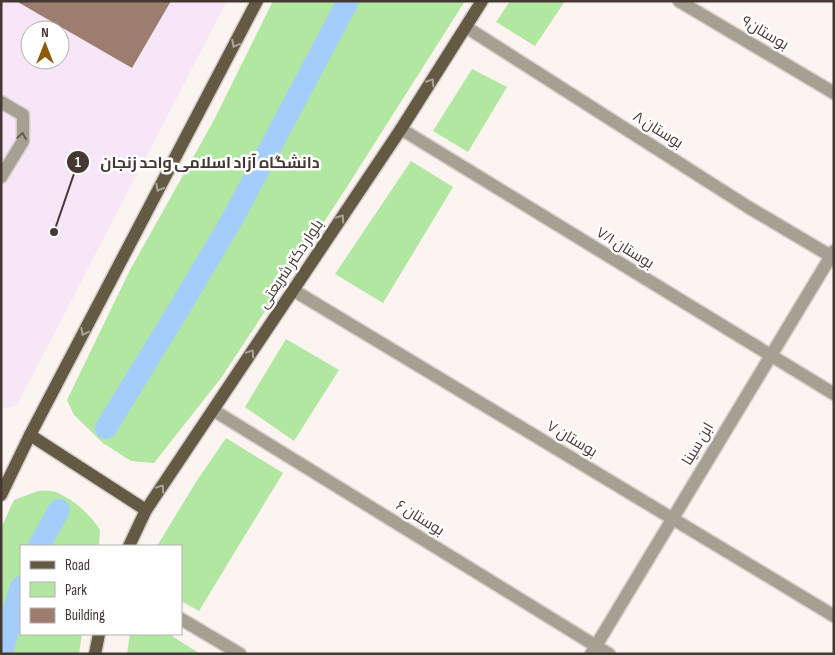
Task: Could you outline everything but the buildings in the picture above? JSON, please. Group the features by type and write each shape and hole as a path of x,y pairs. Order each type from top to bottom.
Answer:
{"main road":[{"path":"1,495 30,435 257,1"},
{"name":"بلوار دکتر شریعتی","path":"130,545 146,510 401,129 482,1"},
{"path":"30,435 146,510"},
{"path":"95,654 99,635"}],"street":[{"name":"بوستان۹","path":"679,1 834,93"},
{"name":"بوستان ۸","path":"466,27 748,207 833,255"},
{"path":"1,102 23,115 23,141 1,177"},
{"name":"بوستان ۷/۱","path":"401,129 834,394"},
{"name":"ابن سینا","path":"593,650 833,255"},
{"name":"بوستان ۷","path":"293,290 834,616"},
{"name":"بوستان ۶","path":"213,410 593,650 609,654"},
{"path":"182,620 240,654"}],"shaded area":[{"path":"1,1 227,1 17,405 1,409"}],"green space":[{"path":"273,1 465,1 343,193 221,378 154,463 131,461 103,443 74,415 67,400 130,270 214,120"},
{"path":"510,1 565,1 535,46 496,22"},
{"path":"472,69 507,87 468,152 433,131"},
{"path":"411,161 453,187 383,303 335,274"},
{"path":"286,339 339,370 294,441 245,407"},
{"path":"226,438 283,473 199,611 182,602 182,545 158,545 196,482"},
{"path":"38,491 56,492 82,508 100,530 99,545 20,545 20,635 82,635 79,654 1,654 1,528 14,500"},
{"path":"130,635 171,635 200,654 127,654"}],"waterway":[{"path":"106,428 233,218 348,1"},
{"path":"40,545 59,510"},
{"path":"2,654 20,590"}],"place":[{"name":"دانشگاه آزاد اسلامی واحد زنجان","path":"54,232"}]}
